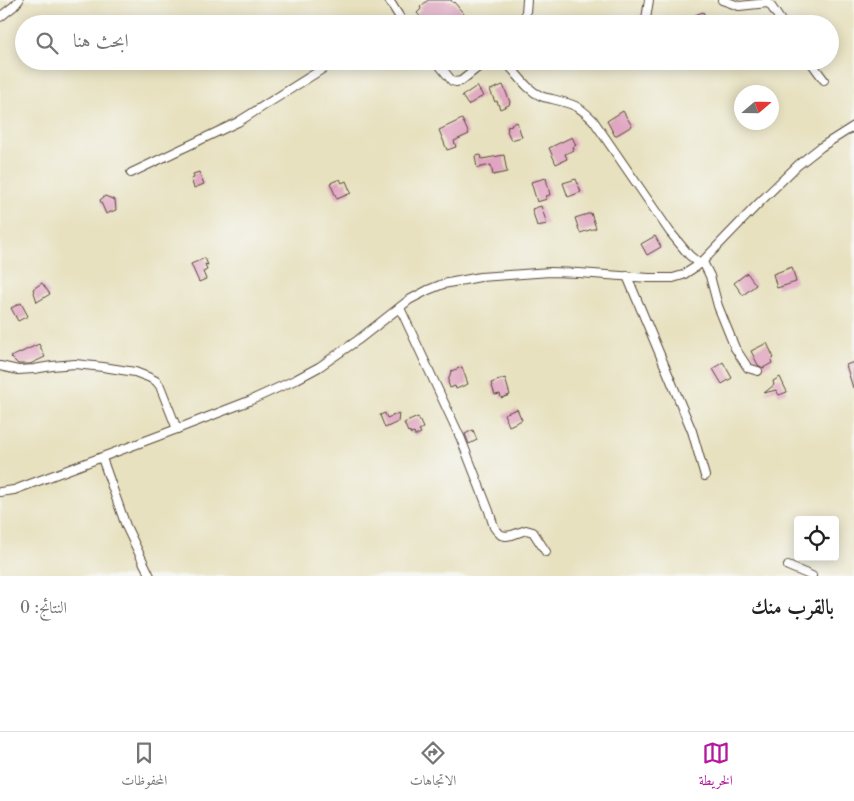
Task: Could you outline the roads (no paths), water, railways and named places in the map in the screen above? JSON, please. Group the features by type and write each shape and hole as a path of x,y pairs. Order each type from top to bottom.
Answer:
{"street":[{"path":"0,17 19,0"},
{"path":"388,0 398,15"},
{"path":"526,15 527,0"},
{"path":"647,15 649,0"},
{"path":"722,0 738,6 768,1 777,15"},
{"path":"131,173 238,122 321,70"},
{"path":"443,70 452,81 456,82 461,81 475,70"},
{"path":"512,70 526,86 542,97 574,104 583,109 593,120 670,232 689,255 701,263 710,276 718,306 735,348 748,368 758,371"},
{"path":"817,70 824,80"},
{"path":"0,492 14,490 177,430 295,380 352,345 410,300 443,284 480,277 550,272 673,278 683,275 701,263 798,165 821,147 854,126"},
{"path":"627,276 692,431 705,476"},
{"path":"400,308 461,439 494,527 497,532 506,536 526,530 533,532 546,552"},
{"path":"0,366 18,370 75,364 135,372 156,381 160,386 177,430"},
{"path":"102,458 126,526 150,576"},
{"path":"788,566 812,576"}]}
